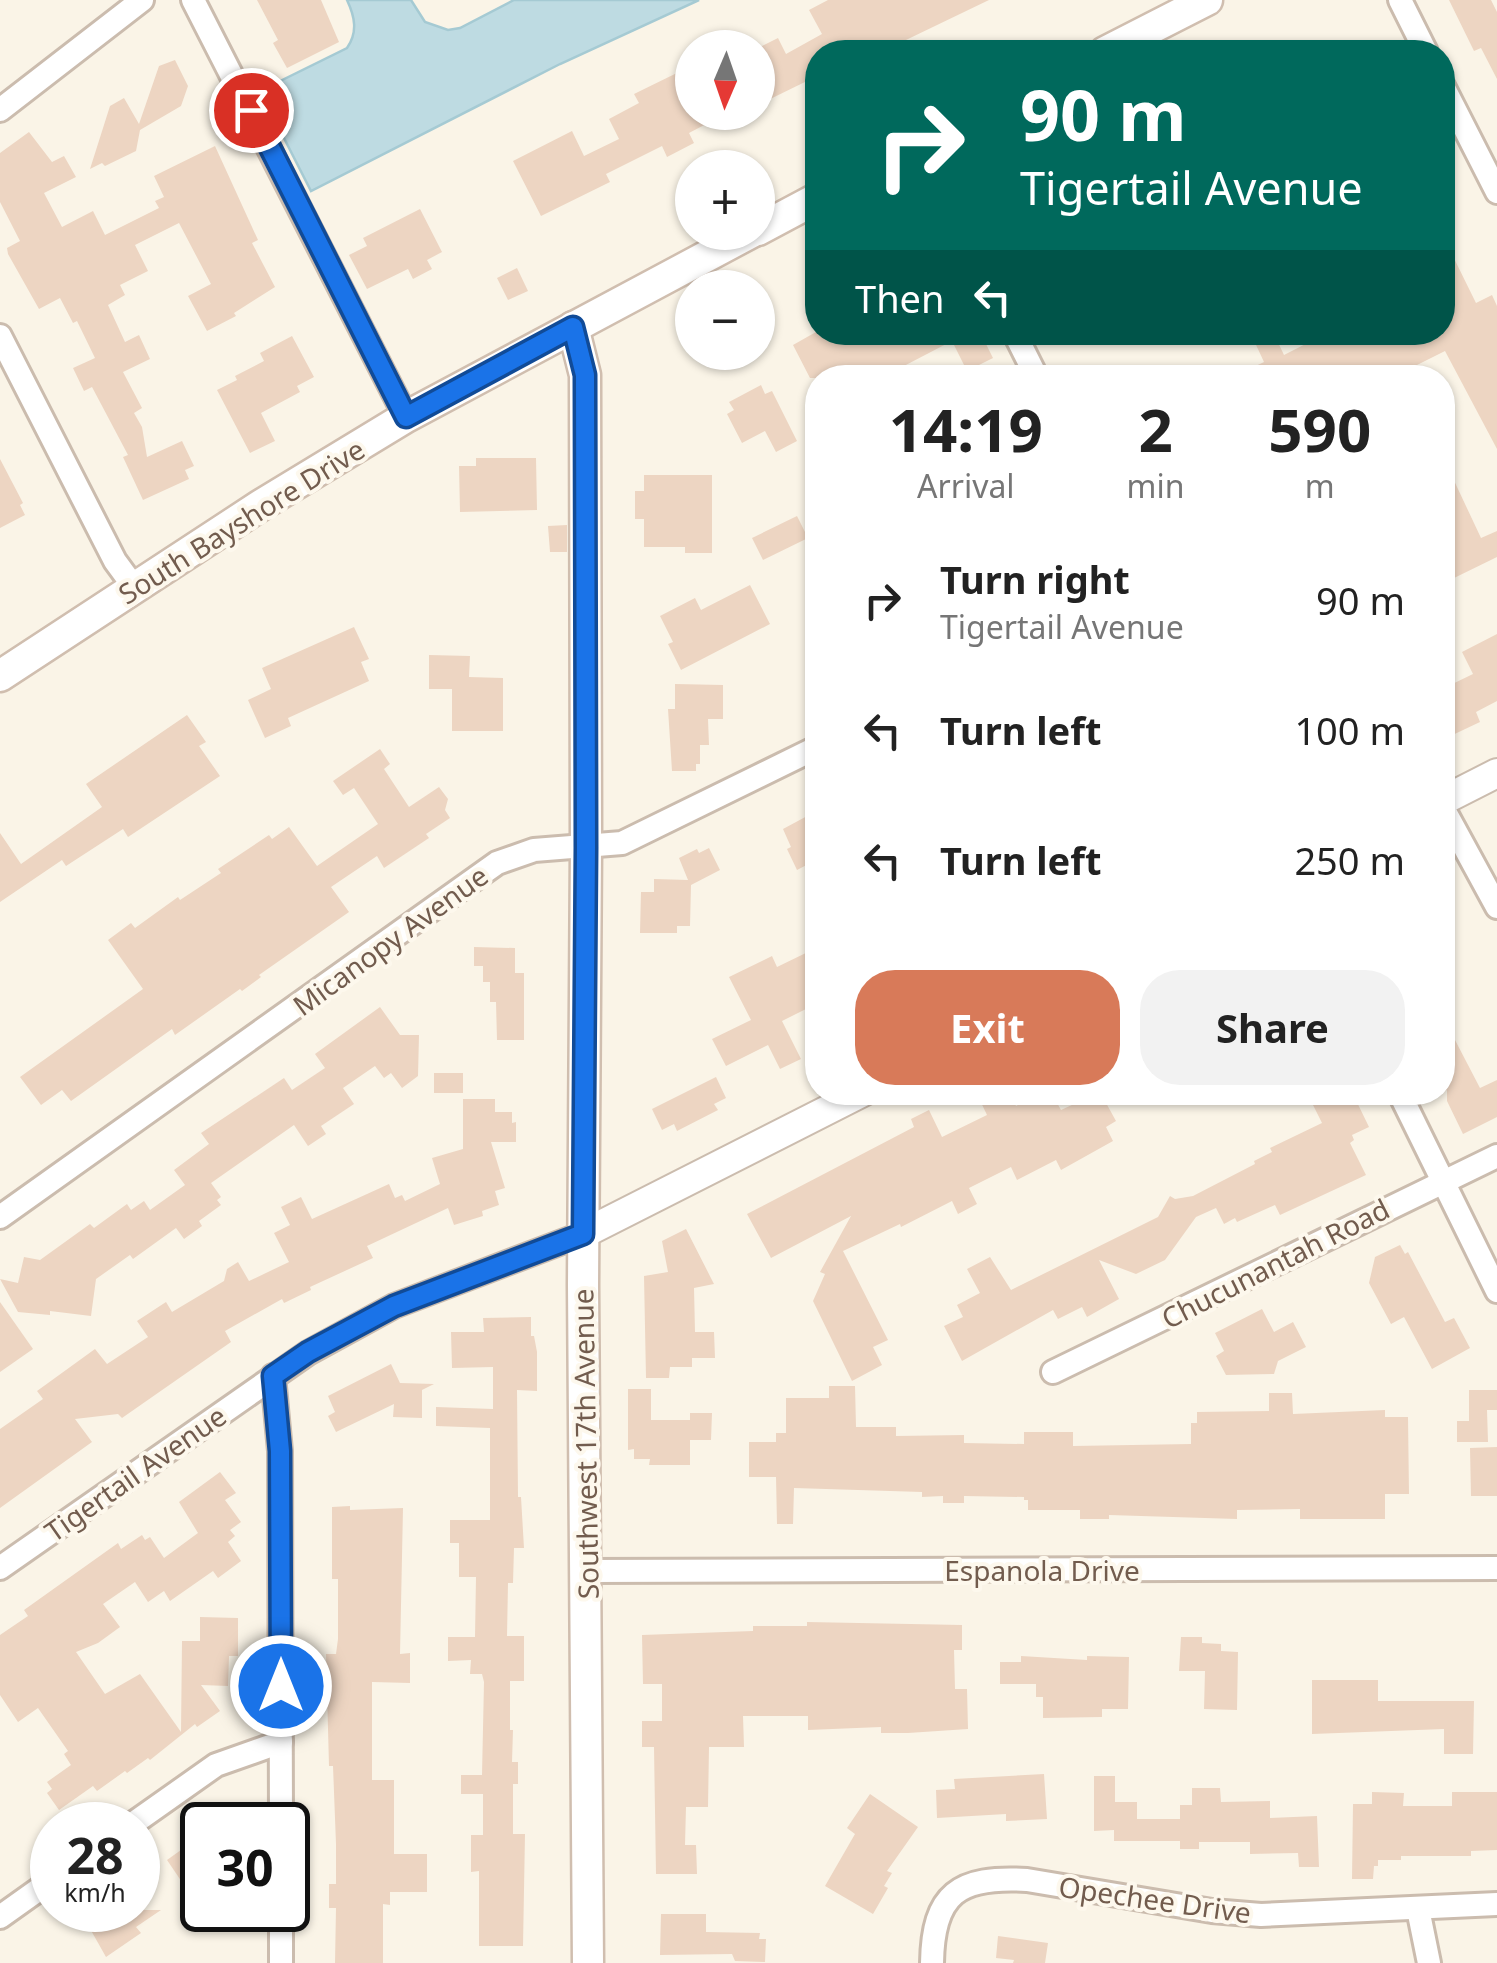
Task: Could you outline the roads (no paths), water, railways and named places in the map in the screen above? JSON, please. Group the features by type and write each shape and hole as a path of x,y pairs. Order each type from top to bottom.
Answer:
{"main road":[{"path":"1122,40 1163,10 1207,0"},
{"name":"South Bayshore Drive","path":"775,221 805,205"},
{"name":"South Bayshore Drive","path":"0,676 262,505 406,417 719,250"},
{"name":"Southwest 17th Avenue","path":"573,327 585,375 583,1234 588,1963"}],"street":[{"path":"0,110 142,0"},
{"path":"193,0 406,417"},
{"path":"1400,0 1420,40"},
{"path":"1455,110 1497,192"},
{"path":"0,336 114,561 134,588"},
{"name":"Micanopy Avenue","path":"0,1217 497,863 534,850 615,845 805,754"},
{"path":"1455,797 1497,773"},
{"path":"1455,829 1497,908"},
{"name":"Tigertail Avenue","path":"0,1568 308,1352 394,1306 583,1234 838,1105"},
{"path":"1406,1105 1497,1292"},
{"name":"Chucunantah Road","path":"1053,1372 1497,1156"},
{"path":"273,1376 280,1451 281,1802"},
{"name":"Espanola Drive","path":"587,1572 1497,1568"},
{"path":"160,1805 216,1765 281,1742"},
{"name":"Opechee Drive","path":"932,1963 934,1927 948,1898 967,1884 997,1879 1027,1880 1240,1914 1497,1904"},
{"path":"0,1918 30,1896"},
{"path":"1418,1909 1430,1963"},
{"path":"281,1932 281,1963"}],"water":[{"path":"347,0 411,0 425,22 448,30 460,28 514,0 699,0 560,64 311,191 260,91 347,48 354,24"}]}
